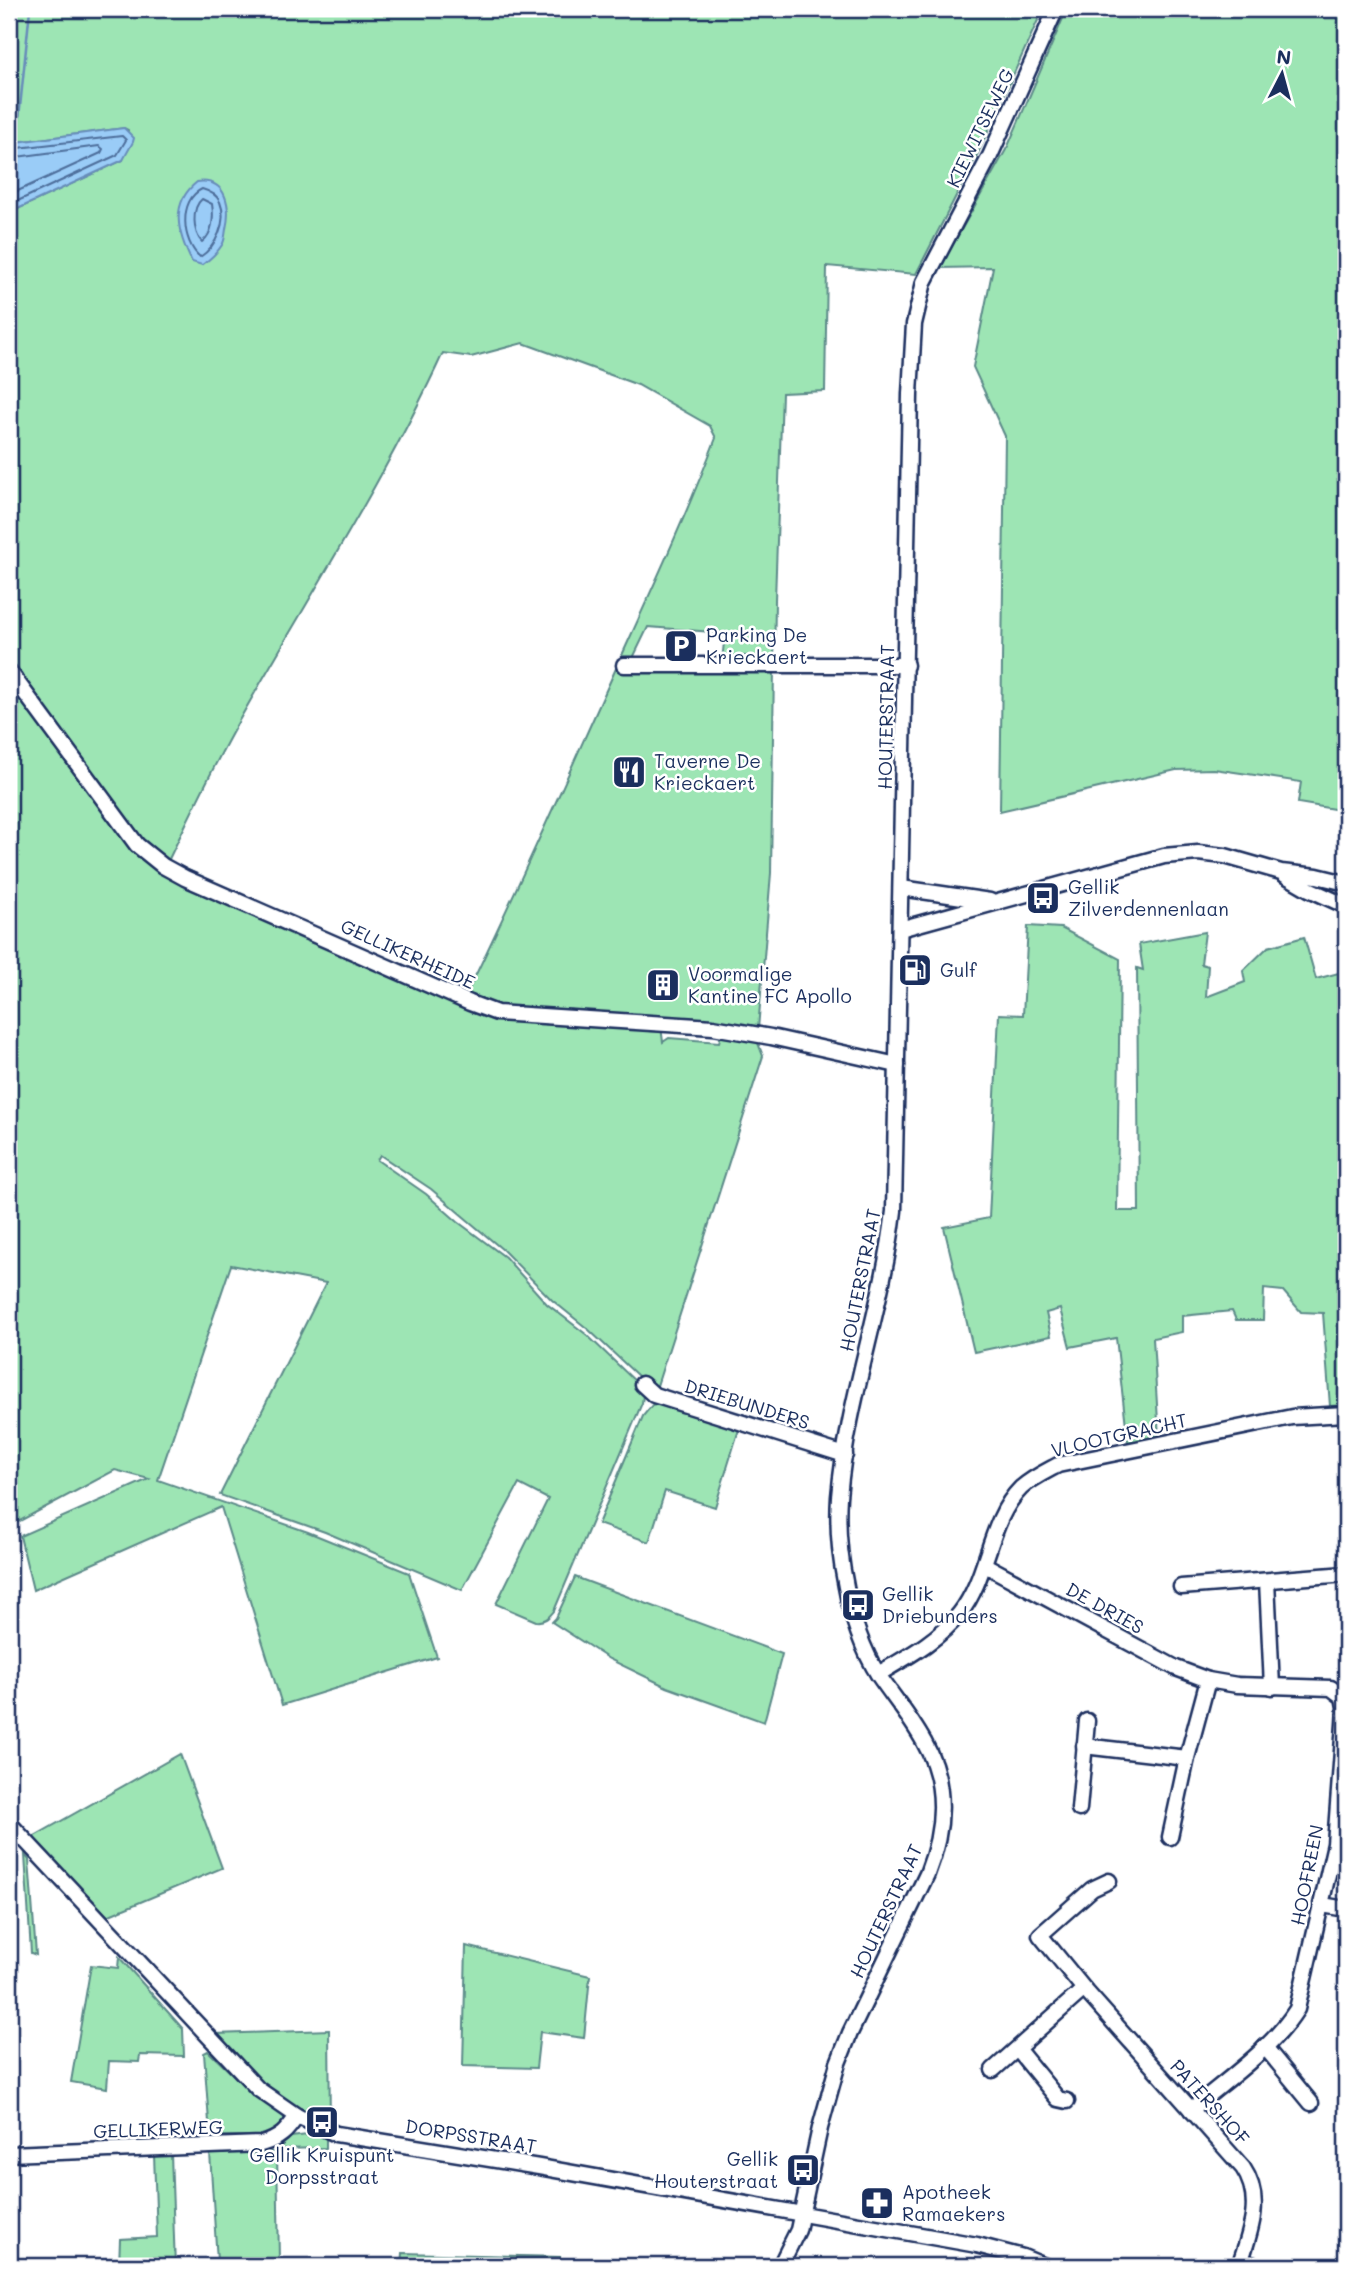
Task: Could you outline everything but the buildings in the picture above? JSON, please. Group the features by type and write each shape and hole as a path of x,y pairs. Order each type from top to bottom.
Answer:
{"street":[{"name":"KIEWITSEWEG","path":"933,261 990,156 1056,9"},
{"name":"HOUTERSTRAAT","path":"780,2266 802,2214 820,2128 838,2063 936,1852 942,1804 934,1766 925,1743 878,1674 858,1628 846,1590 839,1542 839,1509 845,1455 890,1242 894,1211 912,359 914,324 920,294 933,261"},
{"path":"624,665 906,665"},
{"name":"GELLIKERHEIDE","path":"9,671 137,845 163,866 185,878 496,1013 713,1027 897,1065"},
{"path":"900,929 1164,856 1198,853 1224,856 1281,873 1317,876 1346,883"},
{"path":"1281,873 1346,906"},
{"path":"901,888 995,902"},
{"name":"DRIEBUNDERS","path":"642,1384 654,1395 845,1455"},
{"name":"VLOOTGRACHT","path":"878,1674 919,1650 960,1613 975,1591 1003,1515 1014,1496 1036,1476 1058,1465 1292,1417 1346,1414"},
{"name":"DE DRIES","path":"985,1565 1176,1668 1208,1680 1272,1687 1331,1688 1342,1697"},
{"path":"1181,1587 1346,1574"},
{"path":"1267,1581 1272,1687"},
{"path":"1170,1837 1208,1680"},
{"name":"HOOFREEN","path":"1191,2110 1265,2047 1287,2026 1297,2009 1335,1844 1345,1707 1342,1697"},
{"path":"1079,1809 1087,1721"},
{"path":"1084,1746 1187,1758"},
{"name":"DORPSSTRAAT","path":"9,1823 258,2089 297,2116 336,2134 539,2167 977,2245 1045,2266"},
{"name":"PATERSHOF","path":"1109,1881 1092,1889 1040,1935 1251,2180 1255,2208 1240,2264"},
{"path":"1322,1905 1346,1909"},
{"path":"993,2070 1084,1989"},
{"path":"1265,2047 1311,2103"},
{"path":"1018,2050 1058,2099 1067,2101"},
{"name":"GELLIKERWEG","path":"9,2154 261,2144 276,2140 286,2133 297,2116"},
{"path":"1240,2264 1258,2266"}],"green space":[{"path":"9,9 1043,9 977,155 916,274 827,266 825,391 782,393 775,600 771,873 758,1029 660,1019 663,1042 669,1038 719,1042 722,1032 756,1038 763,1056 655,1392 589,1330 552,1300 503,1250 431,1189 380,1155 377,1160 426,1194 505,1257 547,1304 587,1335 638,1384 643,1395 642,1403 554,1611 548,1618 536,1621 496,1604 548,1499 519,1484 462,1590 325,1532 220,1495 326,1283 231,1265 158,1480 308,1532 409,1573 437,1657 282,1705 221,1507 33,1590 20,1536 149,1479 115,1470 16,1523 9,1524 9,213 123,160 128,130 124,128 9,143 12,69 9,68","holes":["523,343 638,385 710,426 716,438 659,573 465,997 168,861 232,733 368,498 443,353 471,357","648,627 725,633 722,661 633,658"]},
{"path":"1067,9 1346,9 1346,811 1298,803 1301,782 1214,769 1176,770 1000,811 1005,436 973,367 993,267 940,268 1008,146"},
{"path":"1028,926 1061,928 1120,959 1117,1211 1139,1211 1137,968 1143,970 1139,944 1205,932 1201,964 1208,966 1206,997 1245,982 1243,971 1268,947 1304,937 1316,979 1346,971 1346,1405 1330,1406 1323,1313 1301,1312 1283,1291 1264,1289 1263,1320 1236,1320 1232,1311 1182,1316 1182,1332 1153,1338 1159,1438 1128,1443 1116,1338 1070,1347 1060,1309 1046,1313 1051,1336 974,1352 944,1227 989,1218 999,1014 1023,1015"},
{"path":"658,1403 740,1426 715,1507 665,1491 649,1542 598,1524 643,1416 652,1405"},
{"path":"575,1577 782,1654 764,1722 667,1687 609,1659 552,1622"},
{"path":"180,1754 222,1868 107,1916 33,1837"},
{"path":"25,1855 29,1860 36,1955 31,1953"},
{"path":"466,1946 590,1976 584,2038 540,2032 536,2068 463,2066"},
{"path":"119,1957 183,2029 184,2056 140,2055 139,2062 109,2061 107,2088 71,2082 91,1965 118,1968"},
{"path":"329,2030 330,2125 273,2093 240,2063 216,2034"},
{"path":"208,2051 253,2094 284,2113 284,2123 268,2136 210,2136 204,2053"},
{"path":"316,2134 326,2137 326,2148 278,2149 291,2137"},
{"path":"277,2152 279,2260 322,2265 371,2266 212,2266 211,2262 217,2261 210,2153"},
{"path":"171,2154 175,2266 119,2266 120,2239 157,2237 154,2155"},
{"path":"403,2253 560,2257 562,2266 402,2266"}],"water":[{"path":"124,128 134,138 123,160 9,213 9,143"},
{"path":"197,182 207,182 221,189 228,212 223,243 202,265 192,262 183,241 179,220 182,200"}],"waterway":[{"path":"9,143 17,137 30,9"}],"place":[{"name":"Parking De Krieckaert","path":"681,646"},
{"name":"Taverne De Krieckaert","path":"629,772"},
{"name":"Gellik Zilverdennenlaan","path":"1043,898"},
{"name":"Gulf","path":"915,970"},
{"name":"Voormalige Kantine FC Apollo","path":"663,985"},
{"name":"Gellik Driebunders","path":"858,1605"},
{"name":"Gellik Kruispunt Dorpsstraat","path":"322,2122"},
{"name":"Gellik Houterstraat","path":"803,2170"},
{"name":"Apotheek Ramaekers","path":"877,2203"}]}
